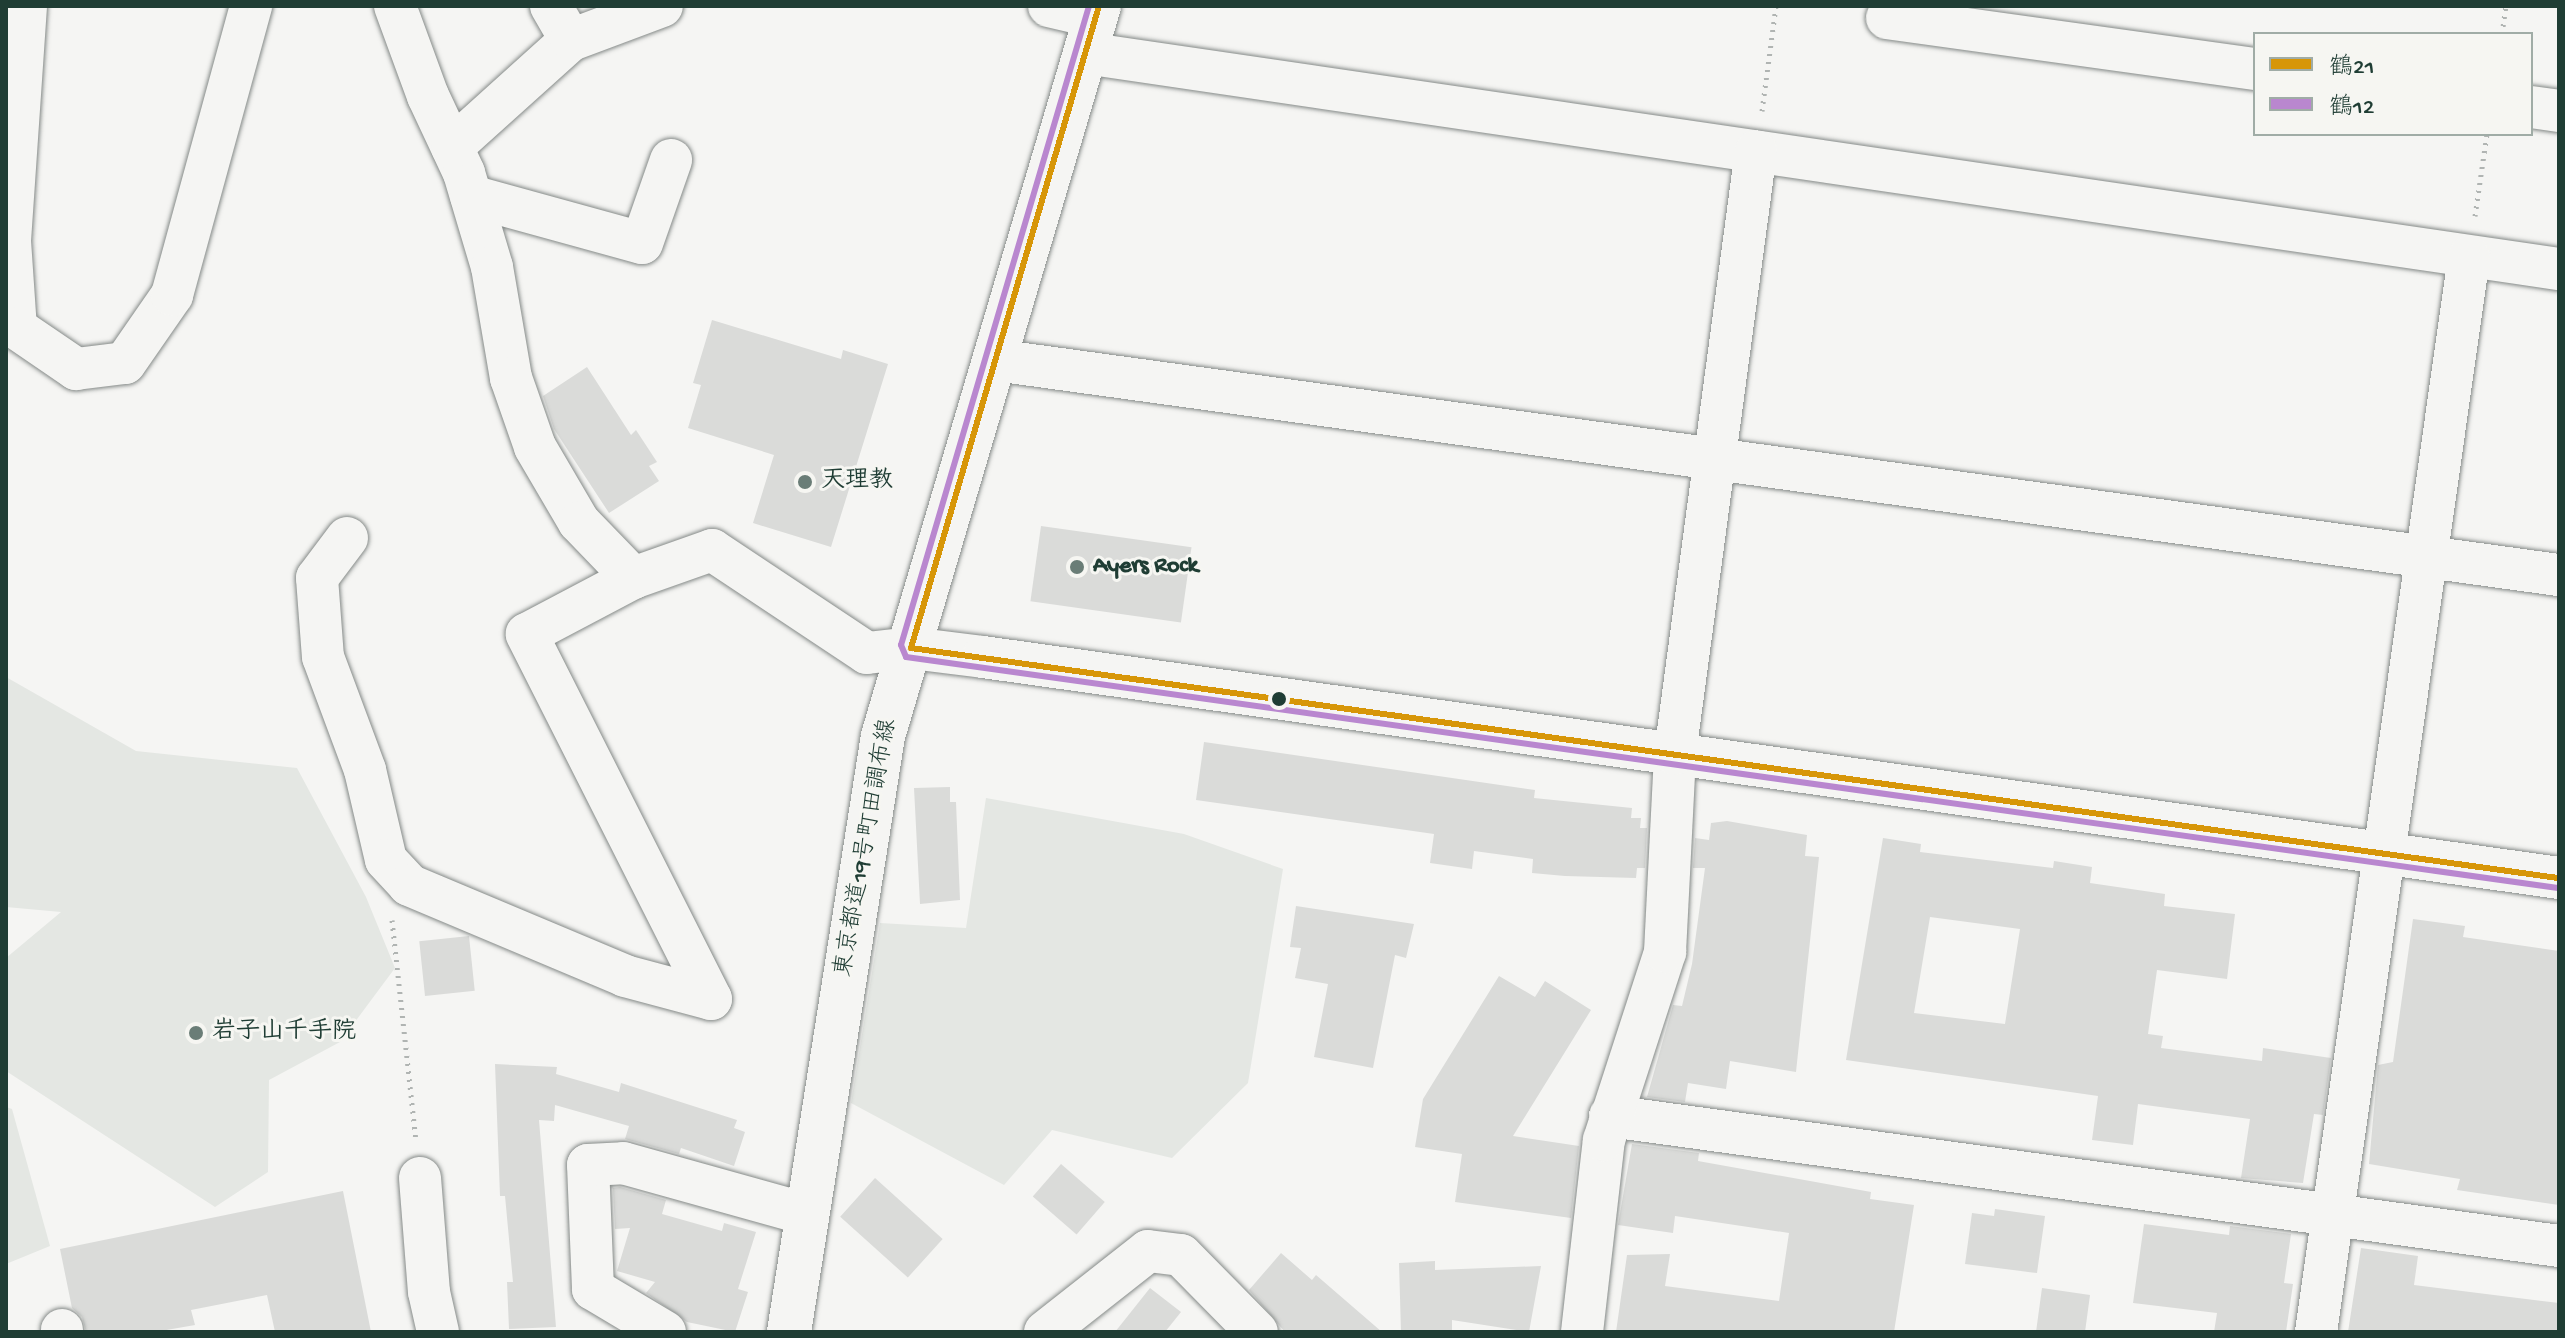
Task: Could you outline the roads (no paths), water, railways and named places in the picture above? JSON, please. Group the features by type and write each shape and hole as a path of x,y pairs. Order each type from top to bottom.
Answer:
{"main road":[{"name":"東京都道19号町田調布線","path":"789,1332 883,736 1093,25"}],"street":[{"path":"26,6 10,241 16,328 76,369 125,363 172,295 251,6"},
{"path":"395,6 471,196 492,267 511,378 535,447 579,522 633,578"},
{"path":"452,147 561,23 662,6"},
{"path":"1049,6 1093,25 1756,151 2559,269"},
{"path":"1887,18 2253,69"},
{"path":"2533,107 2559,111"},
{"path":"1582,1332 1610,1116 1665,952 1675,754 1756,151"},
{"path":"471,196 642,243 671,160"},
{"path":"2316,1332 2469,257"},
{"path":"995,360 2559,575"},
{"path":"347,538 317,578 323,657 365,770 386,860 409,885 625,976 711,999 527,634 633,578 712,550 864,651 911,648 2559,878"},
{"path":"1610,1116 2559,1246"},
{"path":"665,1332 593,1289 588,1165 623,1163 806,1214"},
{"path":"420,1178 429,1292 438,1332"},
{"path":"1045,1332 1148,1251 1181,1255 1257,1332"}],"place":[{"name":"天理教","path":"805,482"},
{"name":"Ayers Rock","path":"1077,567"},
{"name":"岩子山千手院","path":"196,1033"}]}
